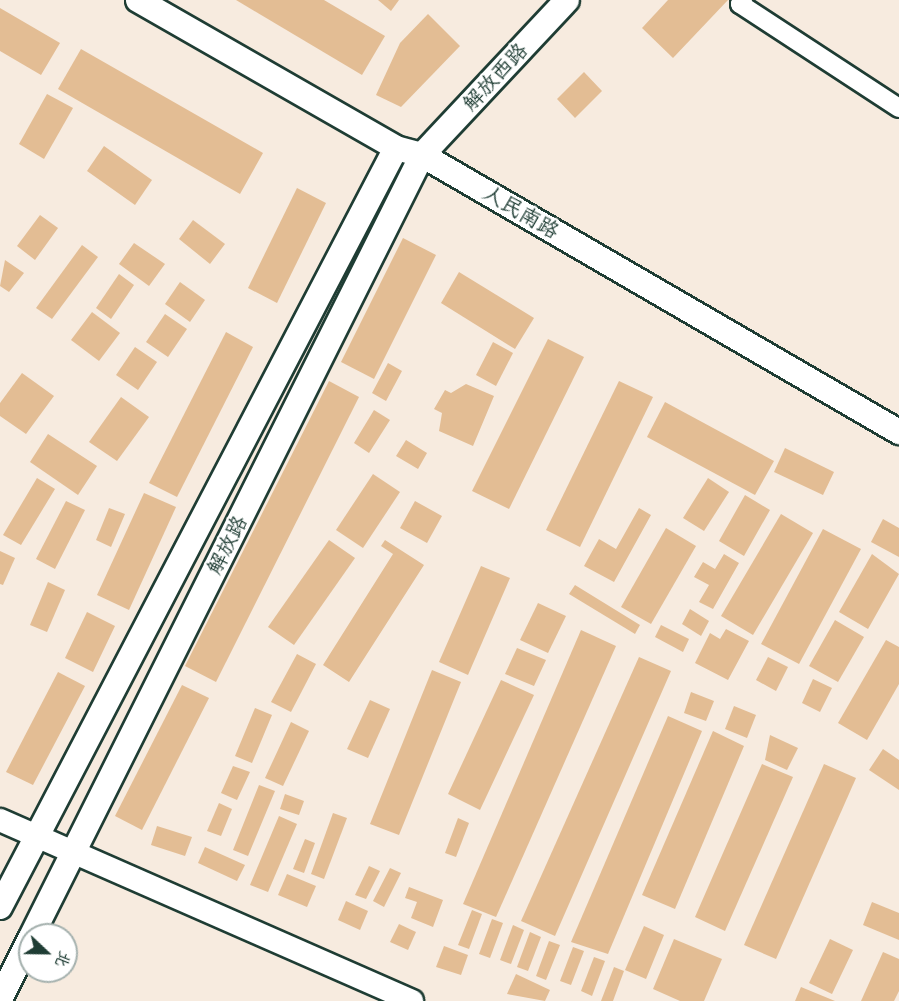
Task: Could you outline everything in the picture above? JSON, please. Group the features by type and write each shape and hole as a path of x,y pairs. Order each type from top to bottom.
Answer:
{"main road":[{"name":"人民南路","path":"138,0 396,148 422,155 899,432"},
{"name":"解放西路","path":"422,155 567,0"},
{"name":"解放路","path":"0,907 396,148"},
{"name":"解放路","path":"38,923 422,155"},
{"name":"解放路","path":"0,999 18,963"}],"street":[{"path":"743,0 740,4 899,108"},
{"path":"0,820 412,1001"}],"building":[{"path":"236,0 324,0 385,36 362,75"},
{"path":"378,0 399,0 391,11"},
{"path":"668,0 728,0 673,58 642,28"},
{"path":"0,8 60,43 41,75 0,51"},
{"path":"428,14 460,46 401,107 376,95 400,43"},
{"path":"81,49 263,153 240,194 58,89"},
{"path":"584,72 602,91 575,118 557,99"},
{"path":"47,94 73,108 44,159 19,144"},
{"path":"104,146 152,180 135,205 87,171"},
{"path":"297,188 326,203 277,303 248,288"},
{"path":"40,215 58,228 35,260 17,246"},
{"path":"193,220 225,244 210,264 179,239"},
{"path":"403,238 436,255 374,379 341,362"},
{"path":"134,243 165,264 149,286 119,264"},
{"path":"82,245 98,257 52,319 36,308"},
{"path":"5,260 24,273 9,292 0,286"},
{"path":"459,272 534,318 515,349 441,303"},
{"path":"119,274 134,285 111,319 96,308"},
{"path":"180,282 205,300 190,322 165,304"},
{"path":"92,312 120,333 99,361 71,340"},
{"path":"165,314 187,329 168,357 146,342"},
{"path":"226,332 253,347 177,497 149,483"},
{"path":"548,339 584,357 509,509 472,491"},
{"path":"493,342 513,353 496,386 476,375"},
{"path":"135,347 157,362 138,390 116,375"},
{"path":"388,363 402,371 386,401 372,393"},
{"path":"22,373 54,396 26,434 0,416 0,403"},
{"path":"329,381 359,397 216,682 185,666"},
{"path":"619,381 653,397 580,547 546,530"},
{"path":"466,384 494,396 473,446 439,431 442,413 434,409 445,390 451,393"},
{"path":"121,397 149,417 117,461 89,442"},
{"path":"665,402 774,461 755,495 647,437"},
{"path":"374,410 390,420 369,453 354,443"},
{"path":"48,434 97,466 78,495 30,462"},
{"path":"406,440 427,453 418,469 396,456"},
{"path":"785,448 834,472 823,495 774,472"},
{"path":"373,474 400,492 363,548 336,530"},
{"path":"37,478 55,489 21,545 3,535"},
{"path":"708,478 729,492 704,531 683,518"},
{"path":"144,493 176,507 129,610 97,595"},
{"path":"745,495 770,510 744,556 719,541"},
{"path":"66,501 85,510 55,569 36,559"},
{"path":"415,501 442,516 427,543 400,528"},
{"path":"109,508 125,514 111,547 96,540"},
{"path":"639,508 651,515 614,582 584,566 599,539 616,549"},
{"path":"781,514 813,533 753,635 721,616"},
{"path":"883,519 899,528 899,557 871,542"},
{"path":"666,528 696,546 651,624 621,607"},
{"path":"823,529 861,549 799,664 761,644"},
{"path":"329,540 355,558 294,645 268,627"},
{"path":"385,540 424,565 349,682 323,665 393,554 381,546"},
{"path":"0,551 15,558 3,585 0,584"},
{"path":"724,554 739,563 713,609 699,602 709,585 694,577 703,562 715,569"},
{"path":"872,554 899,574 868,629 839,612"},
{"path":"481,566 510,578 468,675 439,662"},
{"path":"48,582 65,590 47,632 30,625"},
{"path":"575,585 640,625 635,634 569,594"},
{"path":"538,603 566,616 548,653 520,640"},
{"path":"690,609 709,621 701,636 682,624"},
{"path":"87,612 115,626 93,672 65,658"},
{"path":"835,620 864,637 838,682 809,666"},
{"path":"661,625 689,639 683,652 655,637"},
{"path":"726,629 749,641 728,680 695,663 710,633 720,639"},
{"path":"581,630 616,646 496,917 463,904"},
{"path":"886,640 899,647 899,684 867,740 838,723"},
{"path":"517,648 546,660 534,686 505,674"},
{"path":"297,654 316,664 291,712 271,702"},
{"path":"639,657 671,671 555,936 521,921"},
{"path":"768,657 788,667 776,691 756,680"},
{"path":"432,670 461,682 399,835 370,824"},
{"path":"58,672 85,686 33,785 6,772"},
{"path":"813,679 832,688 820,712 802,703"},
{"path":"501,680 534,695 480,810 448,794"},
{"path":"182,685 209,698 142,830 115,816"},
{"path":"691,692 714,701 706,721 684,713"},
{"path":"370,700 390,709 368,758 347,749"},
{"path":"734,706 756,715 747,738 725,729"},
{"path":"255,708 272,715 252,763 235,756"},
{"path":"668,716 702,731 608,954 571,942"},
{"path":"291,722 309,731 283,786 265,778"},
{"path":"713,731 744,746 675,909 642,895"},
{"path":"770,735 798,748 787,770 765,760"},
{"path":"883,749 899,760 899,790 869,770"},
{"path":"762,764 793,777 725,931 695,917"},
{"path":"824,764 856,778 776,959 744,945"},
{"path":"233,766 250,772 237,800 221,793"},
{"path":"259,785 275,791 248,856 233,850"},
{"path":"285,794 304,801 299,815 280,809"},
{"path":"219,803 232,809 221,836 207,831"},
{"path":"333,813 347,818 324,879 311,874"},
{"path":"279,816 297,824 268,892 250,885"},
{"path":"458,818 469,823 456,857 445,853"},
{"path":"157,826 192,837 185,856 151,845"},
{"path":"305,839 315,843 304,873 293,869"},
{"path":"205,847 245,865 237,881 198,863"},
{"path":"369,866 380,871 366,899 355,895"},
{"path":"390,868 401,873 384,907 373,901"},
{"path":"287,874 316,886 307,907 278,895"},
{"path":"409,887 443,900 433,927 411,918 417,902 405,898"},
{"path":"346,901 368,911 360,930 338,920"},
{"path":"872,902 899,913 899,940 863,925"},
{"path":"472,910 482,914 469,949 458,945"},
{"path":"492,919 503,923 490,958 479,954"},
{"path":"399,924 416,932 408,950 390,942"},
{"path":"513,925 524,930 511,964 500,960"},
{"path":"644,926 664,935 646,979 625,970"},
{"path":"530,932 541,937 528,971 517,967"},
{"path":"674,939 722,959 704,1001 680,1001 653,989"},
{"path":"830,939 853,950 832,994 809,983"},
{"path":"549,941 560,945 546,980 536,976"},
{"path":"444,946 468,955 461,975 436,967"},
{"path":"573,947 584,951 571,985 560,981"},
{"path":"883,952 899,959 899,991 894,1001 861,1001"},
{"path":"594,957 605,961 592,996 581,991"},
{"path":"614,967 624,971 613,1001 601,1001"},
{"path":"516,974 550,990 545,1001 507,994"},
{"path":"801,987 835,1001 795,1001"}]}
